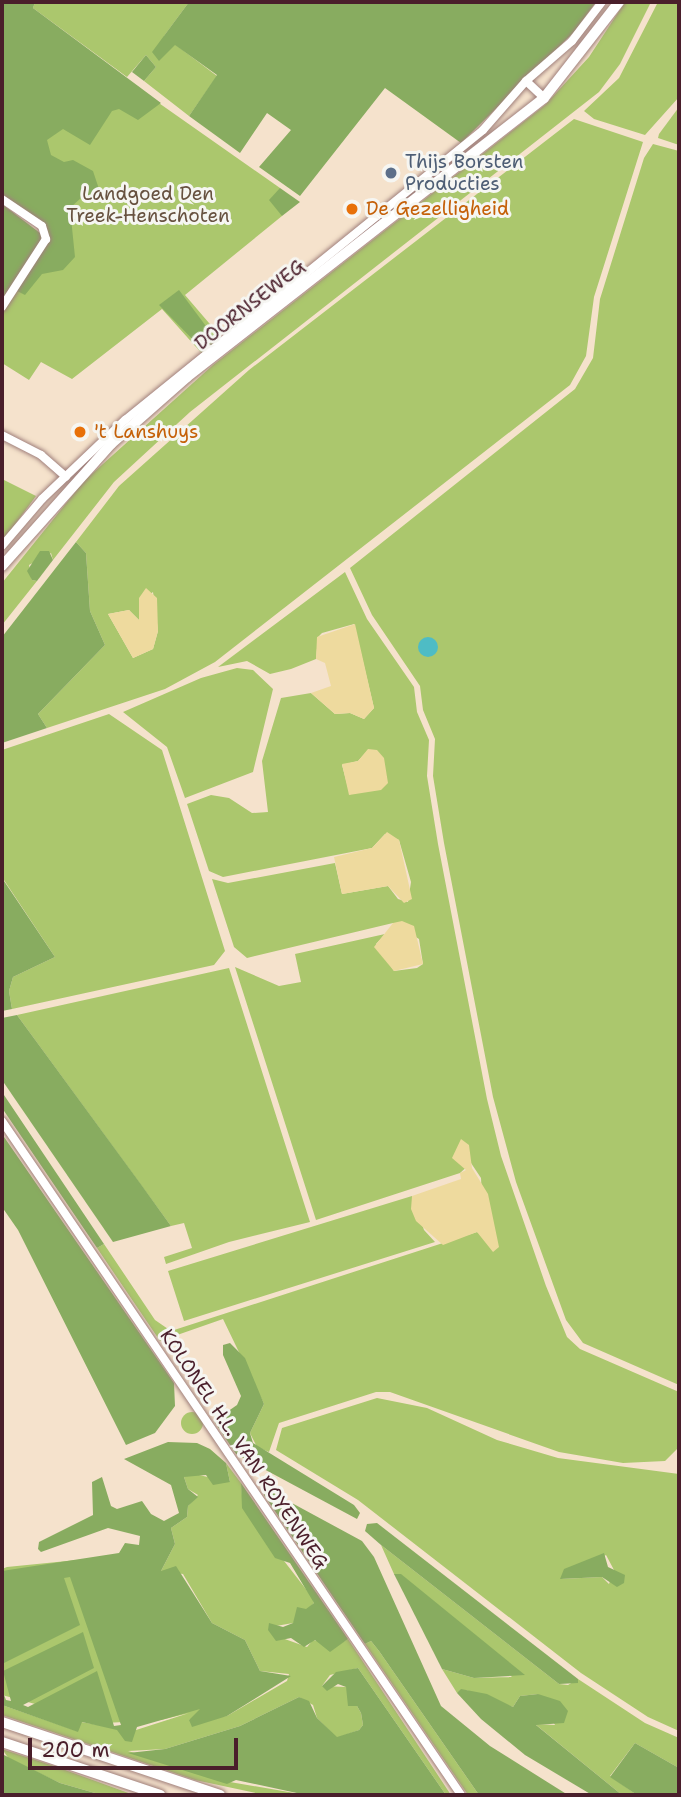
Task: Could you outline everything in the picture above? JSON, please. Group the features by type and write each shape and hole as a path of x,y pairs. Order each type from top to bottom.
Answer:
{"highway":[{"path":"2,1722 220,1795"},
{"path":"2,1742 160,1795"}],"main road":[{"name":"DOORNSEWEG","path":"2,566 101,454 187,377 544,98 618,2"}],"street":[{"name":"DOORNSEWEG","path":"2,546 66,477 125,420 483,130 526,81 572,41 602,2"},
{"path":"526,81 544,98"},
{"path":"2,199 42,226 46,239 2,307"},
{"path":"2,435 36,452 66,477"},
{"name":"KOLONEL H.L. VAN ROYENWEG","path":"2,1121 461,1795"}],"green space":[{"name":"Landgoed Den Treek-Henschoten","path":"2,2 15,2 280,188 282,216 185,295 221,337 204,356 162,309 72,379 41,362 29,380 2,363 2,313 60,230"},
{"path":"2,2 35,2 33,8 161,103 138,120 119,109 112,111 90,145 63,129 47,140 51,155 64,162 73,160 93,171 99,189 94,197 82,197 70,208 75,257 63,270 42,274 25,295 17,291 49,237 45,225 2,196"},
{"path":"35,2 189,2 164,36 217,76 189,116 144,81 156,67 146,55 127,77 33,8"},
{"path":"189,2 596,2 574,32 461,143 385,88 300,196 259,167 291,130 267,113 240,153 189,116 217,75 175,45 159,61 152,52"},
{"path":"625,2 651,2 620,64 599,92 190,412 114,482 53,560 51,553 29,565 32,580 37,581 2,625 2,583 84,481 213,365 545,105 589,57"},
{"path":"658,2 679,2 679,97 645,135 594,119 584,111 619,78"},
{"path":"146,55 156,67 144,81 132,72"},
{"path":"679,107 679,145 658,138"},
{"path":"574,119 643,142 594,297 586,356 570,385 215,662 165,689 47,728 38,714 105,645 90,611 86,553 76,542 119,486 249,370","holes":["153,592 158,631 153,649 133,658 108,614 129,610 139,620 139,603"]},
{"path":"653,144 679,151 679,1385 583,1343 566,1320 516,1182 493,1097 433,776 435,739 423,710 420,686 372,615 350,568 575,389 593,358 600,299 644,158"},
{"path":"280,188 300,202 282,216 269,200"},
{"path":"2,204 44,236 2,303"},
{"path":"179,290 217,341 204,351 159,305"},
{"path":"2,479 36,496 5,538 2,536"},
{"path":"76,542 86,553 90,611 105,645 38,714 47,728 2,743 2,637"},
{"path":"40,551 49,551 53,560 37,581 32,580 27,571"},
{"path":"345,572 367,619 414,687 417,712 429,740 427,776 438,844 487,1099 501,1156 546,1286 567,1337 580,1349 679,1392 679,1447 665,1461 623,1463 559,1452 390,1392 376,1392 279,1423 269,1452 257,1447 250,1433 264,1404 223,1319 160,1341 97,1248 104,1244 155,1320 171,1331 477,1232 484,1236 481,1178 471,1163 460,1173 316,1220 235,967 279,986 301,982 295,954 385,934 376,944 394,971 417,968 423,964 419,939 393,923 247,958 234,947 212,879 228,883 335,863 342,894 388,886 398,899 408,902 411,882 399,840 385,834 372,848 223,877 209,871 187,804 211,795 229,798 252,813 268,812 262,761 281,698 311,693 335,714 350,713 364,719 374,708 354,624 322,633 318,637 316,659 291,669 270,674 247,661 218,667","holes":["369,749 350,795 342,765 358,761"]},
{"path":"237,668 253,670 273,689 253,772 185,798 167,747 123,712 201,678"},
{"path":"109,714 162,750 225,951 214,965 12,1009 9,991 13,977 55,957 2,877 2,750"},
{"path":"2,878 55,957 13,977 9,991 12,1009 2,1011"},
{"path":"229,968 310,1222 229,1242 166,1264 164,1257 192,1248 184,1223 171,1226 17,1015"},
{"path":"17,1015 171,1226 113,1242 2,1080 2,1018"},
{"path":"2,1092 104,1244 97,1248 2,1108"},
{"path":"2,1134 174,1383 175,1406 155,1433 126,1445 18,1230 2,1207"},
{"path":"412,1196 424,1230 435,1242 184,1321 168,1271"},
{"path":"230,1343 245,1358 264,1404 250,1433 253,1443 354,1505 360,1513 357,1519 236,1454 214,1421 237,1405 241,1396 223,1355 223,1345"},
{"path":"377,1398 427,1408 497,1440 558,1458 679,1474 679,1731 648,1717 581,1673 358,1500 276,1450 282,1428","holes":["606,1555 614,1570 609,1584 602,1577 561,1579"]},
{"path":"192,1412 200,1415 203,1423 200,1431 192,1434 184,1431 181,1423 184,1415"},
{"path":"168,1442 197,1443 210,1449 226,1463 230,1482 213,1485 206,1475 184,1477 188,1489 198,1497 188,1506 187,1517 171,1528 175,1544 161,1571 176,1566 212,1623 245,1640 260,1671 291,1676 227,1716 192,1727 189,1720 200,1709 137,1727 132,1742 125,1741 117,1730 82,1722 78,1732 2,1705 2,1690 6,1700 11,1701 3,1671 83,1632 94,1668 23,1705 28,1707 97,1671 114,1726 121,1725 70,1577 64,1578 80,1625 2,1664 2,1571 119,1553 125,1543 139,1545 140,1536 108,1528 41,1552 38,1549 39,1542 93,1515 92,1482 102,1477 111,1506 117,1509 142,1501 151,1514 164,1521 179,1513 171,1485 124,1459"},
{"path":"226,1463 241,1483 243,1508 314,1603 293,1623 276,1626 282,1638 307,1647 313,1640 338,1645 348,1639 451,1795 446,1795 358,1668 330,1675 322,1686 346,1687 361,1713 363,1725 359,1730 337,1738 317,1718 313,1705 299,1697 240,1726 165,1749 128,1751 230,1782 306,1795 265,1795 195,1780 2,1715 2,1705 77,1731 81,1722 133,1731 189,1713 161,1720 105,1723 2,1695 2,1569 7,1567 117,1556 251,1691 189,1720 227,1716 287,1681 289,1674 260,1671 245,1640 212,1623 183,1574 161,1571 175,1544 171,1528 187,1517 188,1506 198,1495 188,1489 184,1477 190,1473 230,1482"},
{"path":"241,1483 348,1639 330,1652 315,1640 304,1647 291,1638 276,1641 268,1630 269,1623 283,1627 293,1623 297,1607 306,1609 314,1603 290,1563 275,1558 242,1508"},
{"path":"266,1489 362,1541 374,1557 441,1706 490,1746 568,1795 479,1795 379,1651 371,1641 365,1644 264,1495"},
{"path":"377,1523 578,1679 578,1683 559,1684 381,1545 365,1531 367,1524"},
{"path":"381,1545 559,1684 568,1685 578,1679 645,1723 679,1738 679,1768 635,1743 610,1776 637,1795 622,1795 535,1724 555,1725 538,1694 520,1696 513,1707 466,1690 457,1693 442,1669 474,1678 512,1677 394,1574"},
{"path":"604,1553 608,1567 625,1575 624,1583 617,1587 602,1577 560,1579 564,1569"},
{"path":"394,1574 401,1574 525,1675 474,1678 442,1669"},
{"path":"371,1641 479,1795 468,1795 365,1644"},
{"path":"358,1668 446,1795 306,1795 236,1780 227,1784 128,1753 165,1749 240,1726 299,1697 309,1701 317,1718 337,1737 359,1730 363,1725 361,1713 357,1706 348,1706 346,1687 338,1684 327,1691 322,1686 336,1672"},
{"path":"461,1689 487,1694 513,1707 520,1696 538,1694 560,1701 568,1711 564,1723 536,1725 622,1795 592,1795 525,1755 481,1719 457,1693"},
{"path":"635,1743 679,1768 679,1795 637,1795 610,1777"},
{"path":"2,1749 134,1795 102,1795 60,1783 9,1759"},
{"path":"2,1754 60,1783 102,1795 2,1793"}],"sand":[{"path":"146,588 157,598 158,631 153,649 133,658 108,614 129,610 139,620 139,598"},
{"path":"355,624 374,708 364,719 350,713 335,714 311,693 331,686 325,663 316,659 317,637"},
{"path":"368,749 377,750 384,758 388,783 381,790 349,795 342,764 358,761"},
{"path":"387,832 399,840 412,899 404,903 388,886 342,894 334,857 372,848"},
{"path":"402,921 414,926 423,964 394,971 374,947 393,923"},
{"path":"461,1139 469,1145 472,1168 488,1194 499,1247 493,1252 477,1232 443,1245 416,1221 411,1209 412,1196 461,1179 460,1173 466,1170 452,1158"}],"water":[{"path":"428,637 435,640 438,647 435,654 428,657 421,654 418,647 421,640"}],"place":[{"name":"Thijs Borsten Producties","path":"391,173"},
{"name":"De Gezelligheid","path":"352,209"},
{"name":"'t Lanshuys","path":"80,432"}]}
